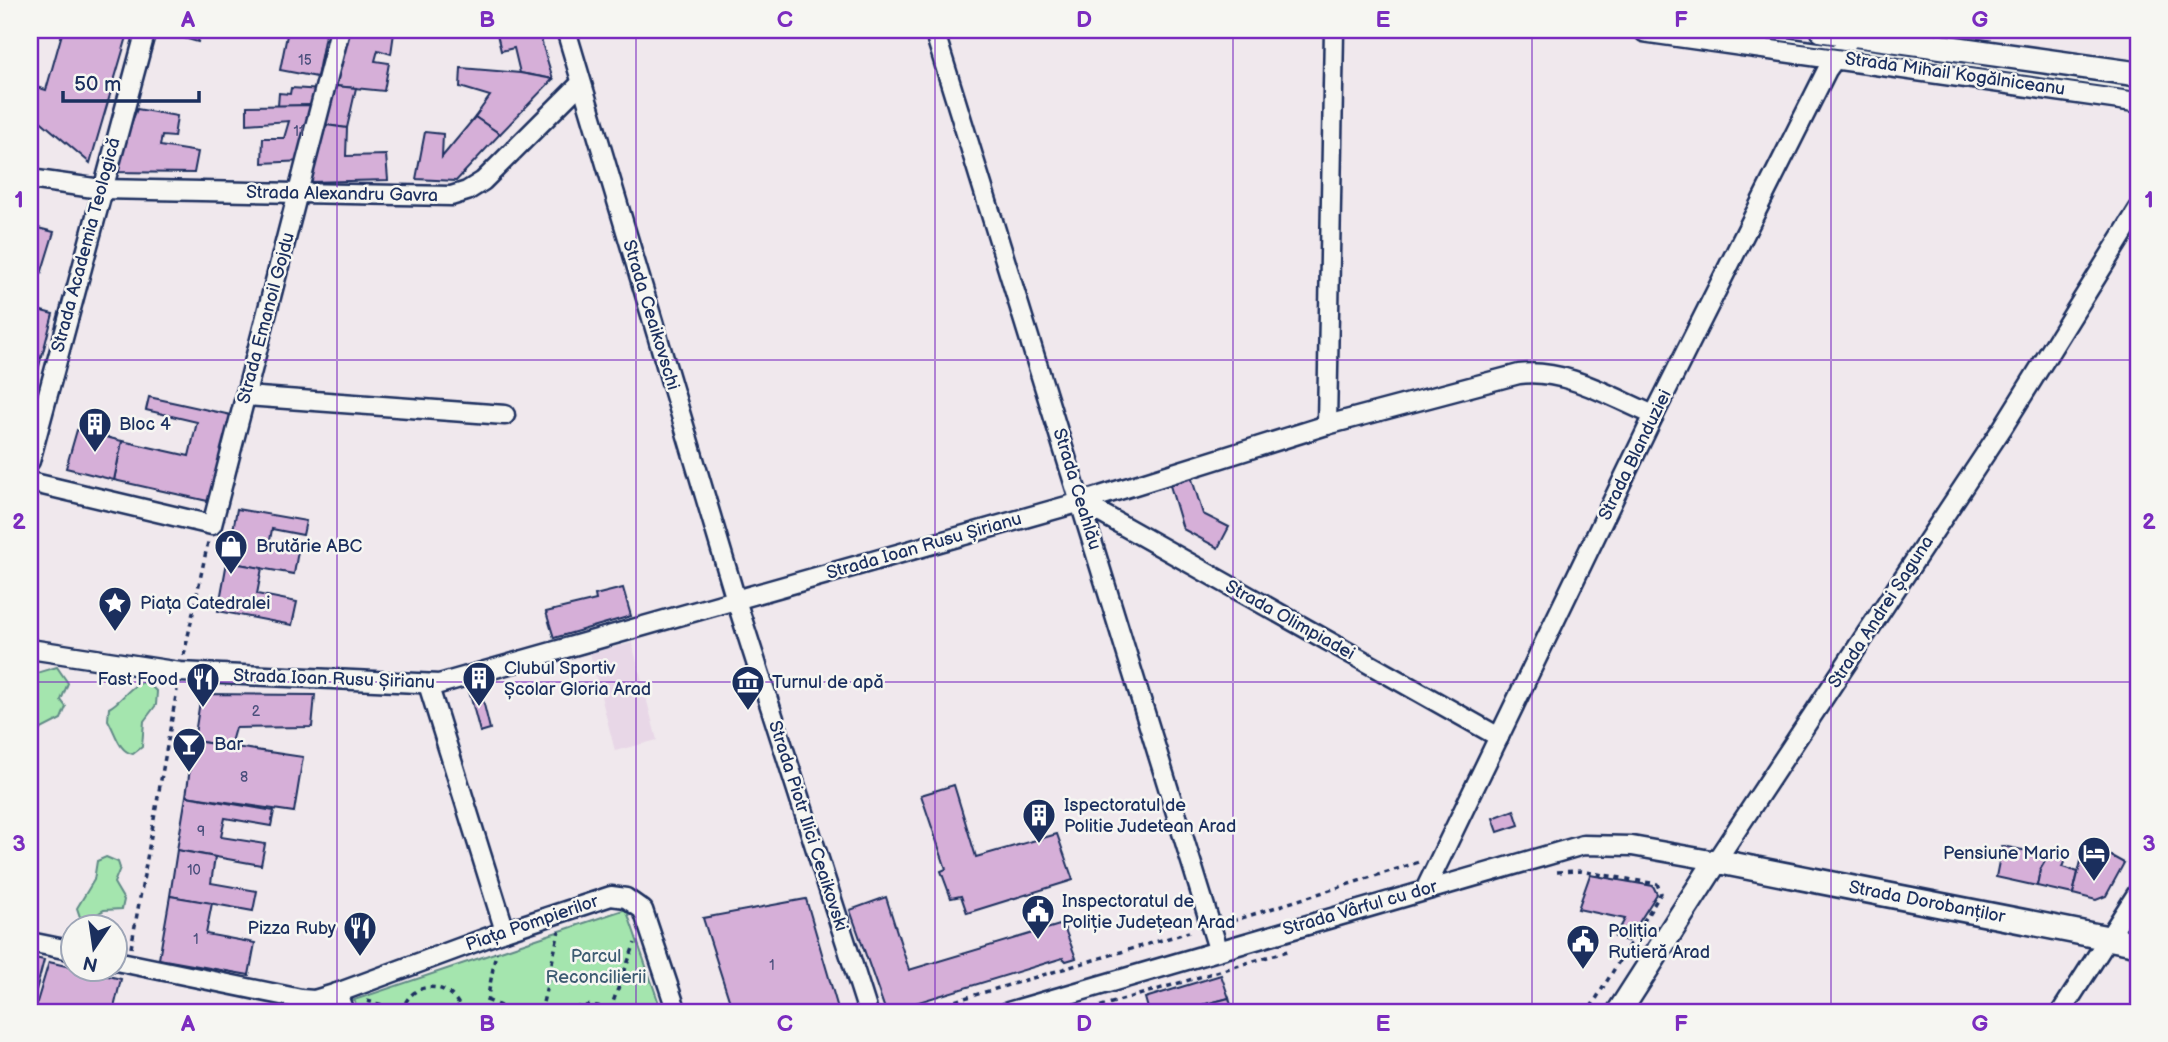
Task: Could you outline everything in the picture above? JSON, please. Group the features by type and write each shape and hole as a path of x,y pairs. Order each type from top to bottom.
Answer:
{"main road":[{"name":"Strada Mihail Kogălniceanu","path":"1646,30 2138,100"},
{"name":"Strada Mihail Kogălniceanu","path":"1822,30 1855,32 2138,75"},
{"name":"Strada Dorobanților","path":"1716,861 2138,944"},
{"name":"Strada Andrei Șaguna","path":"1619,1012 1716,861"}],"street":[{"name":"Strada Academia Teologică","path":"30,461 101,189 146,30"},
{"name":"Strada Emanoil Gojdu","path":"212,525 340,30"},
{"name":"Strada Ceaikovschi","path":"566,30 736,600"},
{"name":"Strada Ceahlău","path":"933,30 1218,949"},
{"path":"1328,425 1334,30"},
{"name":"Strada Blanduziei","path":"1426,888 1654,415 1834,57 1855,32"},
{"name":"Strada Alexandru Gavra","path":"30,179 101,189 452,196 483,181 581,83"},
{"name":"Strada Andrei Șaguna","path":"1716,861 2003,427 2138,210"},
{"name":"Strada Ioan Rusu Șirianu","path":"30,649 180,672 428,684 458,680 1081,502 1328,425 1538,371 1556,375 1654,415"},
{"path":"245,396 505,415"},
{"path":"30,482 212,525"},
{"name":"Strada Olimpiadei","path":"1081,502 1499,737"},
{"name":"Strada Piotr Ilici Ceaikovski","path":"736,600 868,1012"},
{"path":"428,684 502,932"},
{"name":"Strada Vârful cu dor","path":"1008,1012 1426,888 1583,845 1632,846 1716,861"},
{"path":"2061,1012 2138,892"},
{"name":"Piața Pompierilor","path":"130,964 314,1000 502,932 611,897 626,898 638,904 645,917"},
{"path":"645,917 677,1012"},
{"path":"30,942 60,948"},
{"path":"337,993 344,1012"}],"path":[{"path":"130,922 212,525"},
{"path":"1232,921 1419,862"},
{"path":"1552,873 1580,871 1657,884 1661,893 1588,1012"},
{"path":"541,1012 563,912"},
{"path":"566,1012 582,1006 612,1011 645,917"},
{"path":"485,1012 502,932"},
{"path":"917,1012 1189,933"},
{"path":"1081,1012 1296,949"},
{"path":"402,1012 409,996 417,990 436,986 453,995 462,1012"},
{"path":"487,1000 514,1012"}],"shaded area":[{"path":"632,643 657,740 615,751 590,653"}],"green space":[{"path":"57,667 68,683 61,700 66,707 61,719 32,734 30,675"},
{"path":"147,682 157,692 156,705 144,721 142,747 133,754 128,753 118,742 108,720 109,708 136,685"},
{"path":"106,857 118,862 120,868 114,883 124,900 122,909 78,912 77,908 94,880 97,861"},
{"name":"Parcul Reconcilierii","path":"626,909 662,1012 359,1012 354,1000"}],"building":[{"path":"63,30 129,30 90,163 30,112 30,85 46,90"},
{"path":"156,30 201,30 198,42"},
{"path":"288,30 326,30 317,77 280,70"},
{"path":"350,30 394,33 391,54 378,50 375,61 389,63 384,91 335,86"},
{"path":"496,30 538,30 553,79 520,73 514,48 501,51"},
{"path":"461,68 553,79 500,134 475,117 490,96 460,87"},
{"path":"335,86 356,88 347,128 326,125"},
{"path":"291,88 322,90 318,105 278,106 279,93 290,94"},
{"path":"318,105 304,161 262,163 263,138 284,138 289,121 247,124 247,106"},
{"path":"137,109 177,116 174,137 162,136 160,146 198,152 194,173 111,172"},
{"path":"475,117 500,134 456,181 416,179 425,132 443,134 442,157"},
{"path":"326,125 347,128 346,156 386,155 388,180 310,182"},
{"path":"30,226 54,232 41,274 30,271"},
{"path":"30,308 53,314 42,356 30,353"},
{"path":"30,355 41,358 30,406"},
{"path":"149,397 231,415 212,502 114,480 122,441 189,456 197,422 146,410"},
{"name":"Bloc 4","path":"77,430 122,441 114,480 66,468"},
{"path":"1191,476 1203,514 1229,527 1218,548 1183,529 1169,482"},
{"path":"237,509 306,521 303,535 272,529 269,546 298,551 294,574 227,562"},
{"path":"227,562 262,568 257,594 297,602 292,625 218,611"},
{"path":"623,588 631,616 554,638 546,612 596,600 595,595"},
{"name":"Clubul Sportiv Școlar Gloria Arad","path":"479,684 490,729 480,732 468,687"},
{"path":"201,694 315,695 312,727 235,728 230,746 194,741"},
{"path":"194,741 303,757 294,812 186,796"},
{"name":"Ispectoratul de Politie Judetean Arad","path":"954,785 976,857 1057,834 1073,880 967,913 961,896 951,898 941,871 946,869 921,795"},
{"path":"186,796 274,811 271,826 225,818 221,837 265,844 261,865 177,850"},
{"path":"1514,810 1519,825 1498,832 1493,818"},
{"path":"2002,846 2049,855 2040,870 2037,886 1996,877"},
{"path":"2052,849 2068,853 2062,867 2078,872 2073,894 2037,886 2040,870"},
{"path":"177,850 215,857 211,883 257,891 253,911 170,896"},
{"name":"Pensiune Mario","path":"2104,852 2124,863 2106,896 2096,900 2073,894 2081,861 2094,869"},
{"path":"1590,875 1653,886 1657,894 1627,941 1615,937 1625,919 1578,909"},
{"path":"170,896 212,903 206,934 255,943 249,975 159,959"},
{"name":"Inspectoratul de Poliție Județean Arad","path":"886,897 909,970 1063,924 1076,958 1066,961 1063,958 886,1012 850,910"},
{"path":"806,899 839,1012 733,1012 703,918"},
{"path":"30,957 44,960 34,998 30,997"},
{"path":"49,962 60,965 60,982 120,982 113,1012 34,1012"},
{"path":"1221,975 1229,998 1187,1009 1188,1012 1149,1012 1145,998"},
{"path":"1229,998 1233,1012 1193,1012 1191,1008"}],"tram line":[{"path":"1703,30 2138,92"}],"place":[{"name":"Bloc 4","path":"95,454"},
{"name":"Brutărie ABC","path":"231,576"},
{"name":"Piața Catedralei","path":"115,633"},
{"name":"Clubul Sportiv Școlar Gloria Arad","path":"479,708"},
{"name":"Fast Food","path":"203,709"},
{"name":"Turnul de apă","path":"748,712"},
{"name":"Bar","path":"189,774"},
{"name":"Ispectoratul de Politie Judetean Arad","path":"1039,845"},
{"name":"Pensiune Mario","path":"2094,883"},
{"name":"Inspectoratul de Poliție Județean Arad","path":"1038,941"},
{"name":"Pizza Ruby","path":"360,958"},
{"name":"Poliția Rutieră Arad","path":"1583,971"}]}
